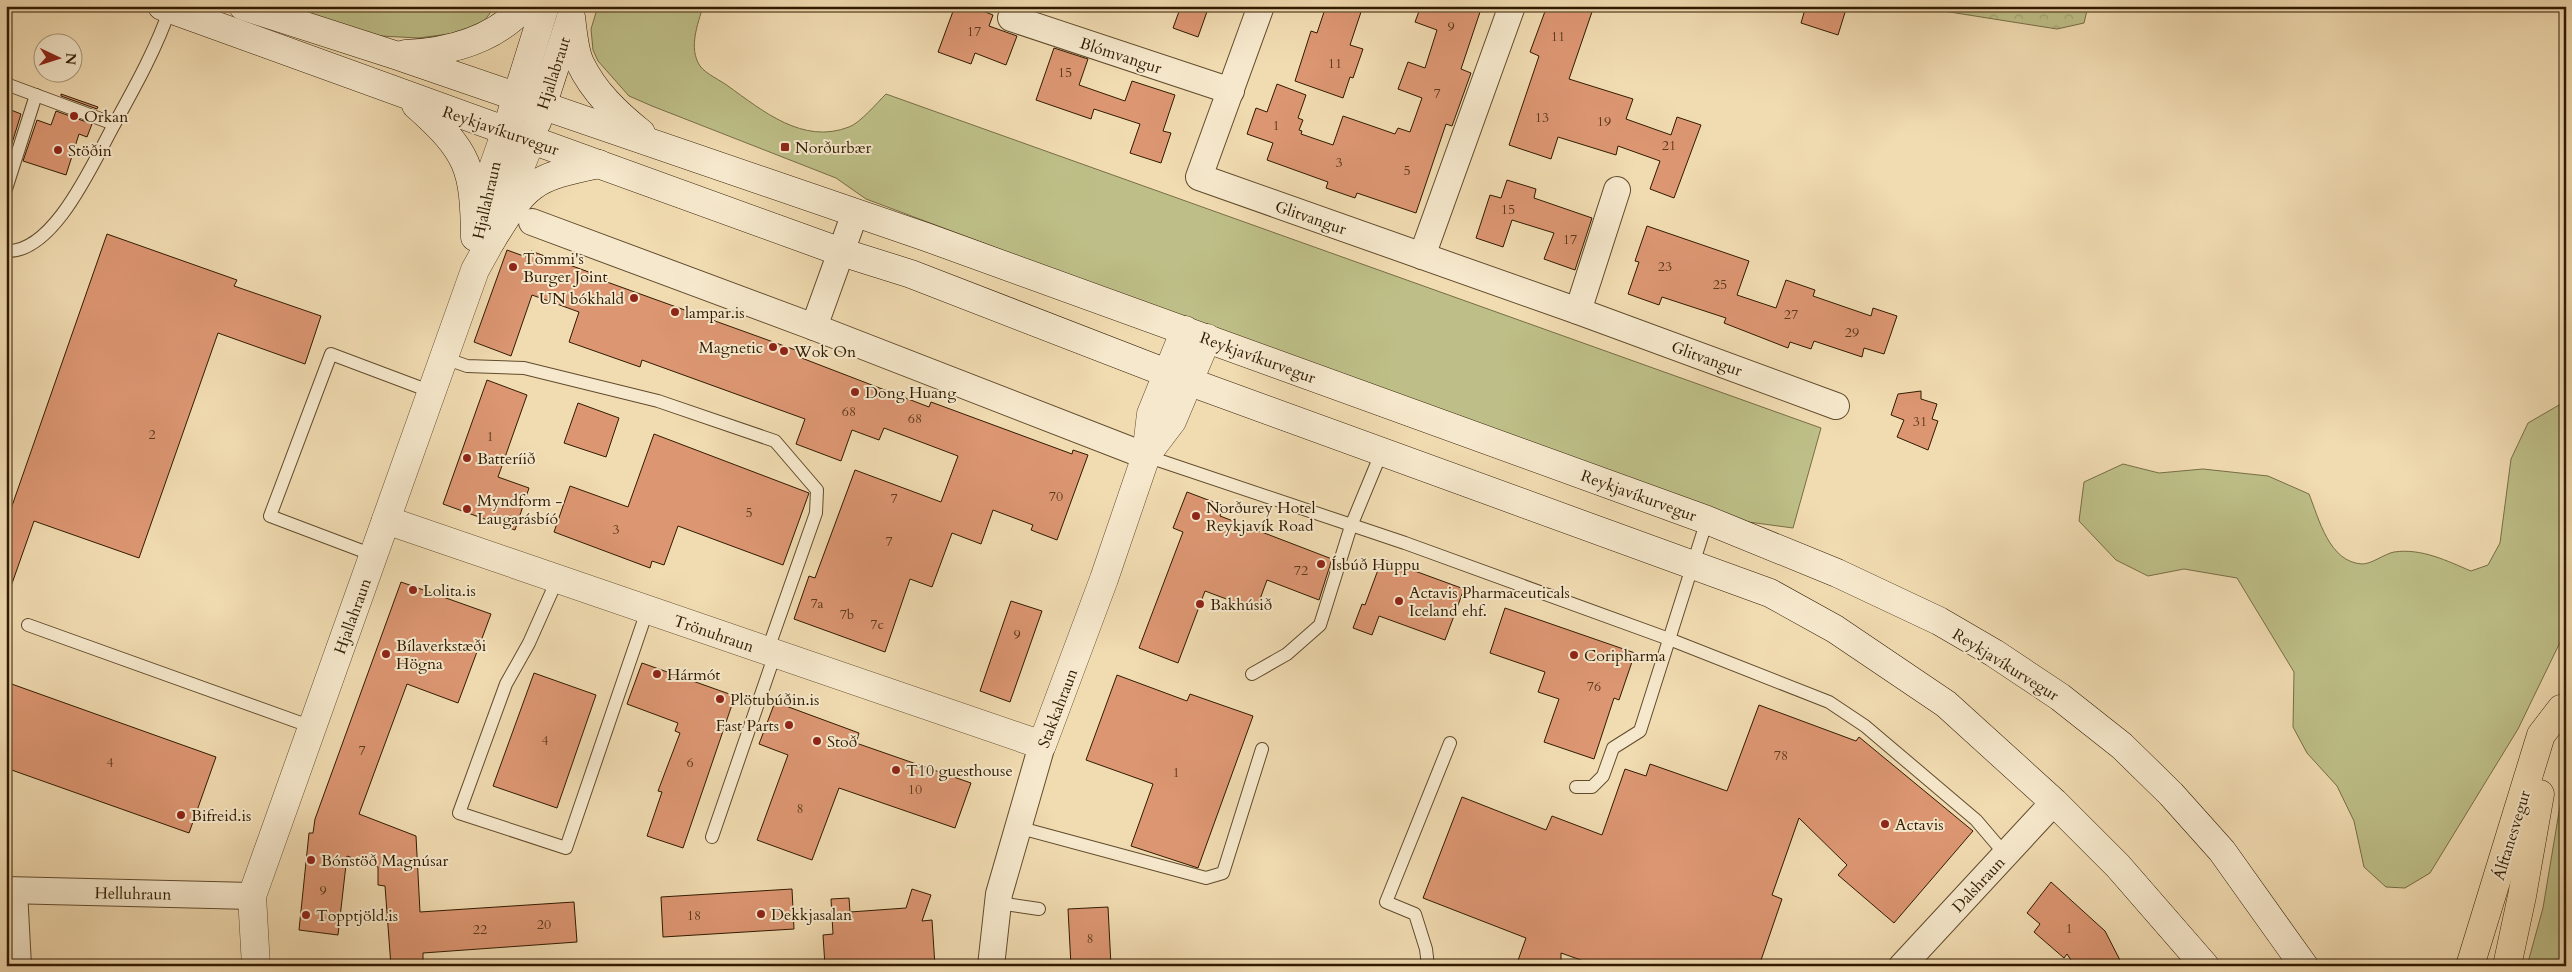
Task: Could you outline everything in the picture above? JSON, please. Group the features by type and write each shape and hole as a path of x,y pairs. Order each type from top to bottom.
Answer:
{"main road":[{"name":"Reykjavíkurvegur","path":"243,6 395,55 854,213 1196,334 1707,520 1837,573 1939,621 1994,653 2060,697 2122,746 2222,850 2304,966"},
{"path":"395,55 421,53 461,46 496,32 525,6"},
{"name":"Hjallabraut","path":"506,131 545,6"},
{"name":"Reykjavíkurvegur","path":"168,7 406,96 841,252 911,274 1178,377 1770,593 1835,629 1946,704 2054,802 2118,866 2205,966"},
{"path":"573,12 580,63 599,95 616,112 656,145"},
{"name":"Hjallabraut","path":"531,140 573,12"},
{"path":"406,96 442,128 460,149 473,187 483,239"},
{"name":"Hjallahraun","path":"256,966 252,896 475,270 483,239 486,185 506,131"},
{"name":"Hjallahraun","path":"483,239 531,140"},
{"path":"483,239 527,189 547,176 599,164"},
{"name":"Stakkahraun","path":"1042,745 1104,579 1146,456 1151,414 1178,377 1196,334"},
{"name":"Trönuhraun","path":"386,520 1042,745"},
{"name":"Álftanesvegur","path":"2470,962 2541,735 2564,704"},
{"name":"Álftanesvegur","path":"2507,966 2522,896 2540,790 2555,743 2564,704"}],"street":[{"path":"1231,92 1261,6"},
{"path":"1422,256 1512,6"},
{"name":"Blómvangur","path":"1011,18 1231,92"},
{"name":"Glitvangur","path":"1231,92 1199,178 1578,311 1836,406"},
{"path":"1578,311 1617,190"},
{"path":"814,327 854,213"},
{"path":"532,222 814,327 1146,456"},
{"name":"Stakkahraun","path":"991,966 998,903 1017,827 1042,745"},
{"name":"Dalshraun","path":"1902,966 2054,802"},
{"name":"Helluhraun","path":"18,966 10,891 252,896"}],"lane":[{"path":"6,251 12,251 36,241 54,224 82,188 156,46 168,7"},
{"path":"6,84 114,124"},
{"path":"6,189 36,95"},
{"path":"374,555 270,516 331,354 432,392"},
{"path":"444,358 467,366 524,368 658,401 774,441 817,490 816,514 712,837"},
{"path":"1252,674 1287,654 1320,625 1351,526 1382,451"},
{"path":"1146,456 1405,543 1669,639 1829,702 1865,726 1976,820 2005,854"},
{"path":"1576,787 1592,787 1603,776 1613,748 1640,731 1707,520"},
{"path":"557,580 529,643 506,684 459,813 566,848 647,611"},
{"path":"28,624 312,727"},
{"path":"1428,966 1426,949 1416,914 1386,902 1450,743"},
{"path":"1017,827 1206,878 1222,873 1262,749"},
{"path":"998,903 1039,909"}],"green space":[{"path":"270,6 495,6 485,20 463,32 419,38 362,35"},
{"path":"598,6 703,6 694,44 696,59 700,66 770,115 800,129 816,132 849,127 863,117 886,94 1821,428 1793,528 1741,521 1427,409 866,199 836,178 629,96 598,61 593,50 591,29"},
{"path":"2088,6 2084,23 2057,29 1918,7"},
{"path":"2566,401 2566,630 2518,729 2430,873 2405,888 2386,887 2364,867 2354,821 2337,786 2307,753 2293,727 2294,672 2237,578 2184,569 2148,576 2116,560 2079,521 2084,482 2123,464 2159,473 2203,469 2268,476 2309,494 2321,527 2333,548 2341,556 2351,561 2366,564 2394,552 2404,551 2434,556 2471,571 2488,565 2500,543 2511,459 2528,423"},
{"path":"2566,784 2566,966 2527,966 2543,908 2560,806"}],"building":[{"path":"955,6 970,6 993,15 989,26 1017,36 1006,65 975,53 971,64 938,52"},
{"path":"1181,6 1209,6 1198,37 1173,28"},
{"path":"1326,6 1363,6 1350,45 1363,49 1353,78 1350,77 1343,98 1295,81 1311,31 1317,33"},
{"path":"1421,6 1482,6 1461,69 1471,73 1452,126 1446,124 1416,213 1357,193 1355,198 1326,188 1328,182 1267,160 1273,143 1247,134 1256,108 1267,112 1277,84 1306,95 1298,118 1303,120 1299,130 1302,131 1301,134 1333,145 1343,116 1395,134 1398,128 1410,132 1422,98 1398,89 1408,62 1425,68 1437,30 1415,22"},
{"path":"1547,6 1594,6 1569,79 1633,99 1626,119 1671,135 1677,117 1701,125 1674,198 1650,189 1660,161 1618,146 1616,155 1558,137 1551,159 1509,145 1539,56 1530,52"},
{"path":"1806,6 1847,6 1838,35 1801,23"},
{"path":"1054,48 1088,59 1079,85 1125,101 1132,81 1175,95 1163,131 1171,133 1161,163 1130,153 1140,124 1094,109 1091,119 1036,100"},
{"path":"61,94 98,107 97,109 61,96"},
{"path":"6,108 21,114 8,156 6,156"},
{"path":"56,111 92,124 87,137 79,134 66,175 23,161 37,120 51,125"},
{"path":"1507,180 1536,189 1534,198 1592,218 1575,270 1544,259 1554,233 1512,220 1503,247 1476,238 1490,195 1501,198"},
{"path":"1647,226 1749,261 1737,295 1776,308 1786,280 1815,290 1813,296 1871,316 1873,308 1897,316 1884,354 1864,348 1862,357 1814,341 1811,349 1790,342 1788,348 1724,323 1726,318 1662,297 1659,305 1628,294 1639,262 1635,261"},
{"path":"107,234 237,280 234,286 321,316 305,364 218,333 139,558 34,521 9,592 6,592 6,523"},
{"path":"507,250 529,258 531,251 608,279 607,282 801,352 799,357 929,407 931,402 1072,454 1073,450 1088,455 1057,540 1031,530 1033,525 993,510 981,544 952,533 932,587 910,579 885,652 794,619 809,576 815,578 855,470 941,502 958,456 884,428 879,440 852,430 841,461 796,444 805,419 642,360 640,367 569,342 579,312 532,295 511,356 474,342"},
{"path":"487,380 527,395 498,477 529,488 515,530 443,504"},
{"path":"1921,391 1921,399 1937,404 1932,419 1938,421 1928,450 1897,437 1904,420 1891,415 1898,394"},
{"path":"578,403 619,418 606,457 564,443"},
{"path":"654,434 809,493 783,565 678,526 664,565 652,561 650,568 554,532 570,486 628,507"},
{"path":"1187,492 1224,506 1220,516 1332,559 1319,600 1267,580 1256,610 1205,591 1178,663 1139,648 1183,532 1173,528"},
{"path":"1382,559 1464,589 1445,640 1379,616 1372,635 1353,628 1362,604 1365,605"},
{"path":"401,582 491,614 458,703 407,684 359,814 416,836 420,912 574,902 577,942 423,953 423,966 391,966 385,886 378,885 378,867 347,856 338,935 299,930 309,833 313,833 315,819"},
{"path":"1011,601 1042,611 1010,702 980,691"},
{"path":"1505,608 1635,653 1619,700 1614,698 1594,759 1544,742 1559,699 1538,692 1545,672 1490,653"},
{"path":"642,663 735,696 683,848 647,836 662,792 658,791 680,733 675,731 678,723 627,704"},
{"path":"534,673 596,695 557,808 493,786"},
{"path":"1117,675 1187,701 1190,694 1253,716 1198,868 1131,846 1153,784 1086,760"},
{"path":"6,682 216,757 189,833 6,768"},
{"path":"775,702 859,733 856,743 971,783 955,828 839,788 812,860 757,840 788,755 759,744"},
{"path":"1759,705 1856,741 1859,737 1973,831 1894,923 1838,875 1847,865 1799,818 1772,895 1782,899 1759,966 1598,966 1561,953 1561,966 1516,966 1526,938 1423,898 1462,797 1546,830 1552,816 1602,835 1625,769 1646,776 1650,764 1727,791"},
{"path":"2051,882 2105,931 2123,966 2075,966 2067,954 2064,958 2034,932 2040,924 2027,913"},
{"path":"792,889 794,929 663,937 661,897"},
{"path":"912,889 931,895 922,921 932,920 935,966 825,966 823,935 833,934 831,899 849,898 850,912 906,908"},
{"path":"1108,907 1111,966 1071,966 1068,909"}],"place":[{"name":"Orkan","path":"74,116"},
{"name":"Norðurbær","path":"785,147"},
{"name":"Stöðin","path":"58,150"},
{"name":"Tommi's Burger Joint","path":"513,267"},
{"name":"UN bókhald","path":"634,298"},
{"name":"lampar.is","path":"675,312"},
{"name":"Magnetic","path":"773,347"},
{"name":"Wok On","path":"784,351"},
{"name":"Dong Huang","path":"855,392"},
{"name":"Batteríið","path":"467,458"},
{"name":"Myndform - Laugarásbíó","path":"467,509"},
{"name":"Norðurey Hotel Reykjavík Road","path":"1196,516"},
{"name":"Ísbúð Huppu","path":"1321,564"},
{"name":"Lolita.is","path":"413,590"},
{"name":"Actavis Pharmaceuticals Iceland ehf.","path":"1399,601"},
{"name":"Bakhúsið","path":"1200,604"},
{"name":"Bílaverkstæði Högna","path":"386,654"},
{"name":"Coripharma","path":"1574,655"},
{"name":"Hármót","path":"657,674"},
{"name":"Plötubúðin.is","path":"720,699"},
{"name":"Fast Parts","path":"789,725"},
{"name":"Stoð","path":"817,741"},
{"name":"T10 guesthouse","path":"896,770"},
{"name":"Bifreid.is","path":"181,815"},
{"name":"Actavis","path":"1885,824"},
{"name":"Bónstöð Magnúsar","path":"311,860"},
{"name":"Dekkjasalan","path":"761,914"},
{"name":"Topptjöld.is","path":"306,915"}]}
